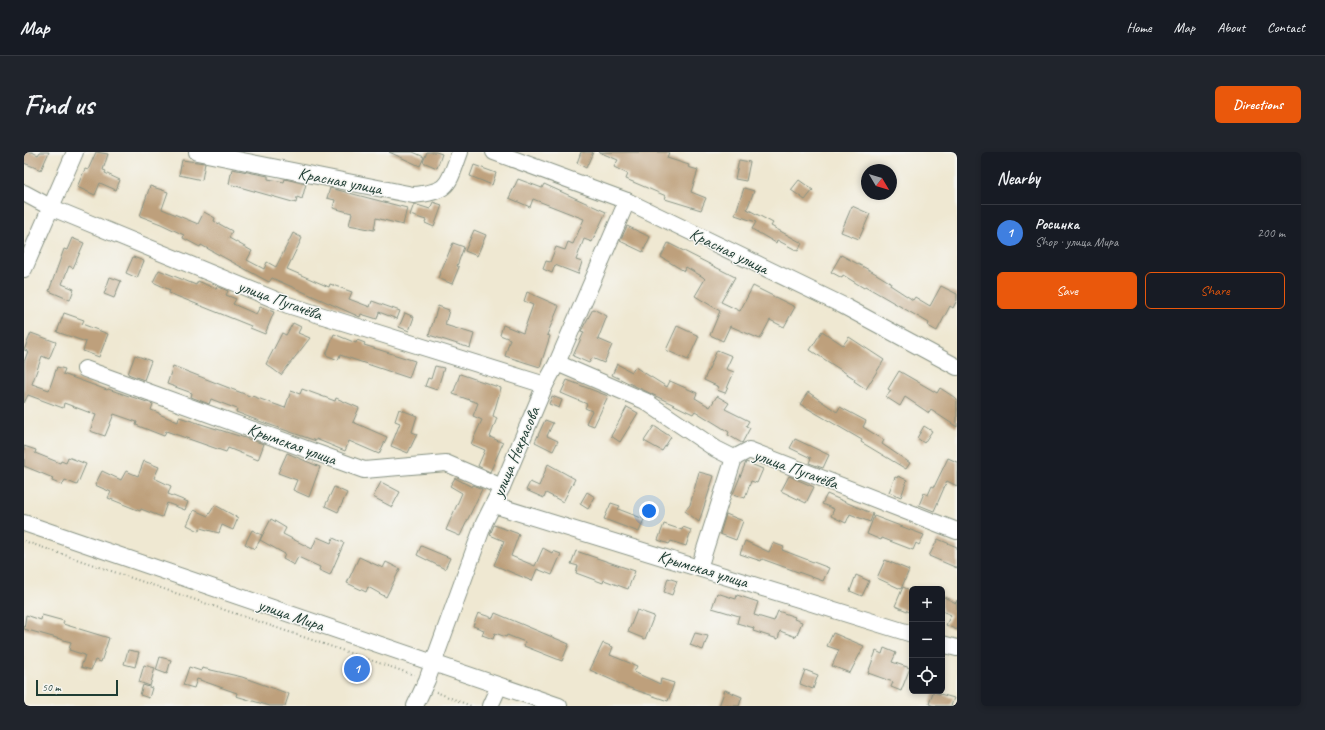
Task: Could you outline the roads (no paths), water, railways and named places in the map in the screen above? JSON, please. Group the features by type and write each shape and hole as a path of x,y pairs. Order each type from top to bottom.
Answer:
{"street":[{"path":"24,269 75,152"},
{"name":"Красная улица","path":"197,152 413,196 431,194 442,190 449,180 460,152"},
{"name":"Красная улица","path":"494,152 627,202 842,305 957,367"},
{"name":"улица Пугачёва","path":"24,193 50,207 288,305 545,385"},
{"name":"улица Некрасова","path":"415,706 427,680 484,523 494,505 545,385 557,363 627,202"},
{"name":"улица Пугачёва","path":"557,363 644,401 716,449 734,458 749,450 957,531"},
{"name":"Крымская улица","path":"85,369 364,470 446,463 502,487"},
{"path":"699,568 734,458"},
{"name":"Крымская улица","path":"494,505 909,633"},
{"name":"улица Мира","path":"24,523 559,706"},
{"path":"945,645 957,648"},
{"path":"490,706 499,686"}],"place":[{"name":"Росинка","path":"357,669"}]}
